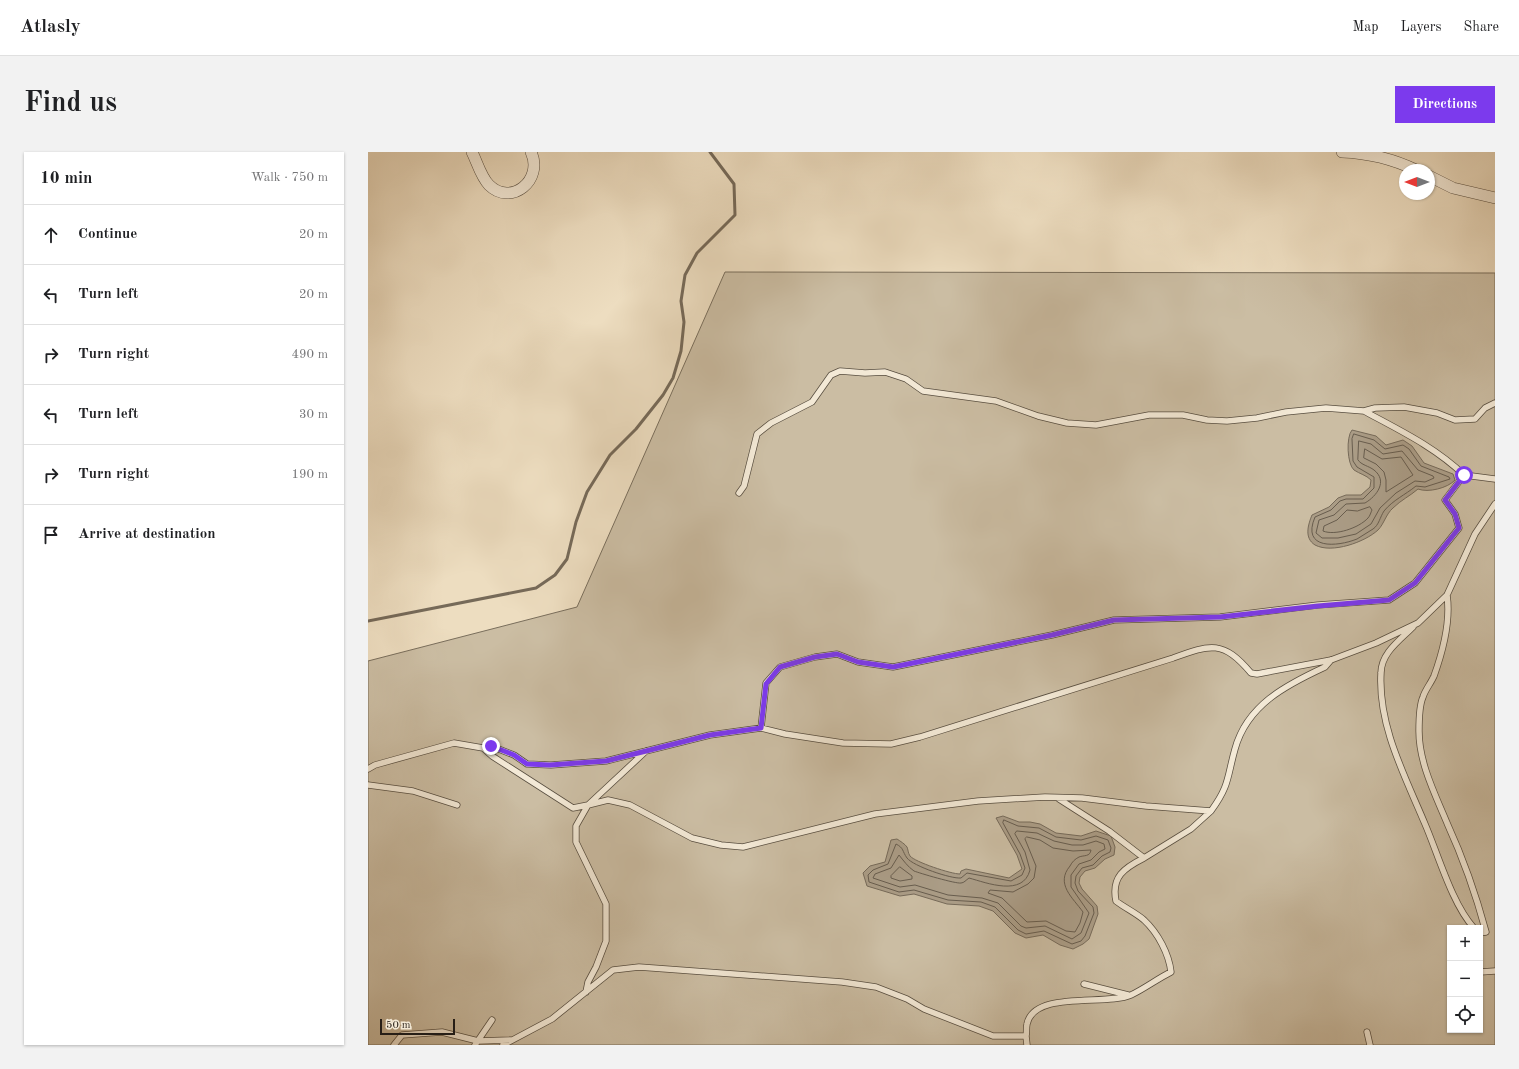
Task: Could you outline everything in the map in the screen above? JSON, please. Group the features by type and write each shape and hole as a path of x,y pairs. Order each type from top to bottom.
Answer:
{"street":[{"path":"472,152 487,182 497,190 505,193 522,189 533,176 535,167 531,152"},
{"path":"1342,152 1360,153 1380,157 1399,164"},
{"path":"1435,179 1453,188 1495,198"}],"lane":[{"path":"739,492 744,486 757,434 770,423 812,402 831,375 840,371 865,373 885,372 906,379 922,391 996,401 1038,416 1067,423 1096,425 1149,416 1183,415 1207,420 1227,421 1257,418 1286,412 1326,408 1364,411 1375,408 1404,407 1437,413 1455,420 1475,419 1484,408 1495,403"},
{"path":"1364,411 1446,458 1464,475 1495,479"},
{"path":"761,728 766,684 780,667 815,657 837,654 858,662 893,667 1052,635 1114,620 1220,617 1389,600 1415,583 1459,528 1455,514 1445,500 1464,475"},
{"path":"1472,925 1444,872 1399,764 1387,727 1380,672 1387,654 1447,596 1475,534 1495,504"},
{"path":"1447,596 1448,606 1445,637 1434,676 1422,698 1419,731 1423,759 1434,793 1448,824 1481,912 1486,932 1483,932"},
{"path":"368,769 375,765 454,743 483,748 491,746 514,755 527,764 550,765 606,761 710,735 761,728 843,743 891,744 920,737 1202,648 1225,649 1238,658 1251,673 1257,674 1331,660 1376,643 1418,623"},
{"path":"1027,1045 1027,1023 1035,1010 1049,1004 1100,1001 1130,995 1171,972 1170,960 1163,947 1144,920 1116,901 1114,889 1120,875 1128,866 1144,858 1191,829 1211,811 1222,795 1229,778 1235,748 1242,731 1252,714 1274,694 1325,667 1331,660"},
{"path":"483,748 492,756 573,808 608,800 630,805 692,838 721,845 742,847 875,814 978,801 1045,797 1059,799 1082,798 1146,806 1211,811"},
{"path":"586,992 588,982 596,967 606,941 606,904 576,842 576,826 588,805 646,751"},
{"path":"368,785 413,791 457,805"},
{"path":"1059,799 1109,831 1144,858"},
{"path":"504,1045 552,1019 613,970 639,967 842,982 876,987 907,999 924,1009 993,1036 1026,1036"},
{"path":"1483,972 1495,971"},
{"path":"1084,984 1130,995"},
{"path":"476,1043 492,1020"},
{"path":"394,1045 402,1035 442,1032 476,1043 514,1040"},
{"path":"1367,1032 1370,1045"}],"shaded area":[{"path":"725,272 1495,273 1495,1045 368,1045 368,661 577,607"}],"water":[{"path":"1352,430 1376,436 1386,445 1403,440 1412,446 1424,463 1453,474 1455,480 1452,483 1438,489 1418,489 1393,508 1378,530 1365,539 1339,547 1330,548 1315,545 1309,539 1308,535 1308,527 1312,515 1329,507 1338,498 1346,495 1361,495 1370,487 1371,480 1354,470 1350,462 1348,444"},
{"path":"1003,816 1019,822 1040,824 1056,833 1081,836 1096,831 1111,836 1115,847 1114,855 1105,859 1095,868 1085,871 1080,877 1079,883 1082,889 1097,906 1098,914 1089,939 1083,944 1073,949 1060,945 1043,935 1026,938 1015,933 993,911 979,906 947,904 914,894 900,896 867,886 863,873 870,866 885,862 891,840 897,839 906,846 910,856 934,867 960,874 961,871 966,869 1009,878 1022,869 1017,855 996,818"}],"waterway":[{"path":"368,621 536,588 555,575 567,559 576,522 587,492 610,455 636,429 663,395 673,378 681,351 684,322 681,301 685,275 697,253 735,215 734,184 710,152"}],"route":[{"path":"491,746 514,755 527,764 550,765 606,761 710,735 761,728 766,684 780,667 815,657 837,654 858,662 893,667 1052,635 1114,620 1174,617 1220,617 1389,600 1415,583 1459,528 1455,514 1445,500 1464,475"}]}
